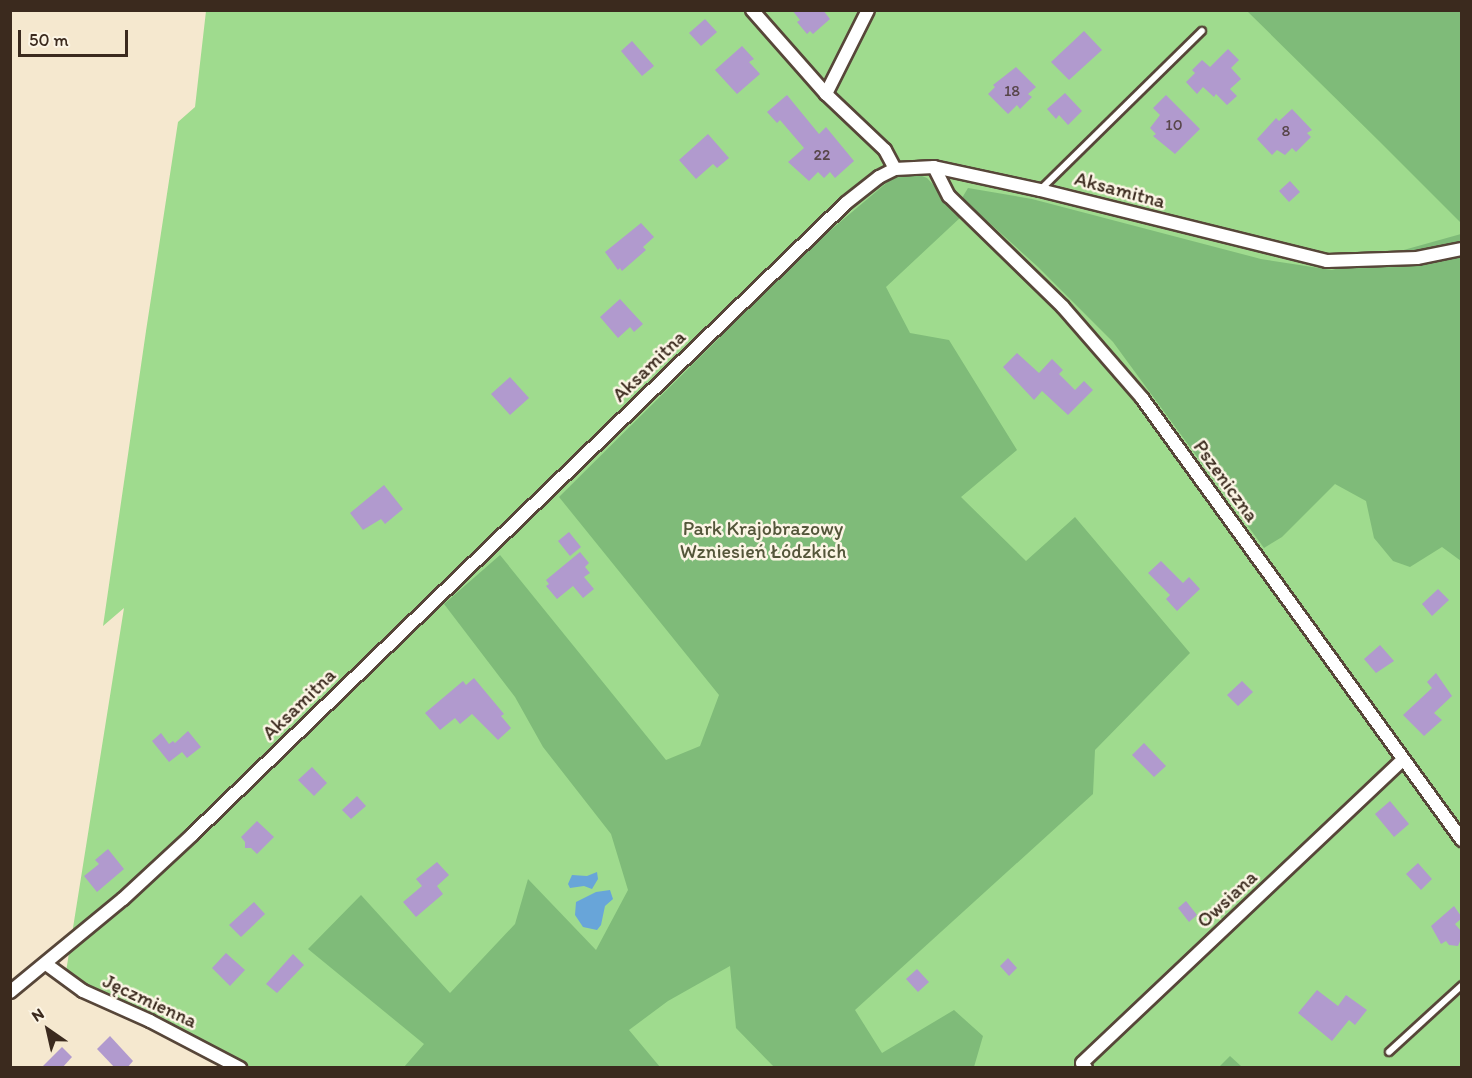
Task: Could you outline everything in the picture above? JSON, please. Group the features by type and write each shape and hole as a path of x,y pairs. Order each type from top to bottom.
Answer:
{"street":[{"path":"752,10 826,94 885,150 895,169"},
{"path":"826,94 868,10"},
{"name":"Aksamitna","path":"10,992 46,964 192,835 846,203 879,177 895,169 934,167 1040,190 1327,261 1417,258 1461,249"},
{"name":"Pszeniczna","path":"934,167 949,196 1064,307 1142,398 1461,840"},
{"name":"Owsiana","path":"1086,1068 1082,1063 1403,759"},
{"name":"Jęczmienna","path":"46,964 83,991 150,1021 240,1068"}],"lane":[{"path":"1040,190 1202,31"},
{"path":"1389,1052 1461,985"}],"green space":[{"name":"Park Krajobrazowy Wzniesień Łódzkich","path":"206,11 1461,11 1461,1067 236,1067 65,978 124,608 103,626 146,331 178,122 195,107"},
{"path":"1247,11 1461,11 1461,223 1379,141"},
{"path":"912,172 927,178 962,216 886,287 910,333 949,340 1017,450 961,497 1026,561 1075,517 1190,653 1095,750 1093,794 855,1010 882,1053 954,1010 983,1036 974,1067 774,1067 736,1028 730,966 668,1001 629,1030 660,1067 404,1067 424,1044 308,949 361,895 450,993 515,924 528,879 596,950 628,890 611,834 543,747 515,697 444,604 500,555 666,760 700,746 719,695 559,497 814,244 890,180"},
{"path":"968,188 1032,199 1261,259 1332,270 1461,234 1461,561 1442,547 1410,567 1393,561 1374,538 1366,501 1335,484 1282,537 1264,548 1113,342 1038,267 962,198"},
{"path":"1230,1056 1242,1067 1219,1067"}],"water":[{"path":"597,872 598,879 592,889 584,886 570,888 568,884 572,875 587,876"},
{"path":"610,890 613,899 605,906 601,925 597,930 583,927 575,915 576,902 596,892"}],"building":[{"path":"792,10 823,10 830,19 813,34 810,31 807,34 797,22 800,20"},
{"path":"705,19 717,32 701,46 689,33"},
{"path":"1084,31 1102,50 1069,80 1051,62"},
{"path":"632,41 654,66 642,76 621,51"},
{"path":"742,46 754,59 749,62 760,74 737,94 715,70"},
{"path":"1228,49 1239,60 1231,68 1241,79 1230,89 1237,96 1227,105 1216,94 1214,97 1203,87 1197,94 1186,82 1195,73 1192,70 1202,60 1210,67"},
{"path":"1016,67 1036,87 1028,94 1032,97 1020,109 1017,105 1008,114 988,94 995,87 993,85"},
{"path":"1065,93 1082,111 1068,125 1059,115 1056,119 1047,109"},
{"path":"787,95 819,134 826,127 854,161 835,178 830,172 824,178 818,172 809,181 788,162 804,148 780,120 777,123 767,112"},
{"path":"1166,95 1200,129 1175,154 1153,136 1156,134 1150,128 1160,115 1153,108"},
{"path":"1292,109 1312,130 1307,133 1311,137 1296,152 1292,148 1285,155 1277,150 1272,155 1257,139 1276,118 1279,121"},
{"path":"708,134 729,158 717,168 713,164 696,179 679,160"},
{"path":"1290,181 1300,192 1289,202 1279,191"},
{"path":"641,223 654,237 643,247 646,250 622,271 620,268 618,270 605,252"},
{"path":"620,299 643,324 634,332 630,327 618,338 600,317"},
{"path":"1017,353 1039,373 1052,359 1063,370 1059,374 1075,390 1084,381 1093,390 1068,415 1042,391 1034,400 1003,367"},
{"path":"510,377 529,398 510,415 491,394"},
{"path":"384,485 403,509 385,524 381,519 363,530 350,513"},
{"path":"569,532 581,547 570,556 558,541"},
{"path":"580,552 589,563 585,567 590,573 584,577 594,589 583,598 573,586 557,599 546,586 549,584 546,580"},
{"path":"1161,561 1183,583 1189,577 1200,589 1177,611 1166,599 1170,595 1148,573"},
{"path":"1438,589 1449,600 1432,616 1422,604"},
{"path":"1380,645 1394,661 1376,673 1364,659"},
{"path":"1436,673 1452,696 1434,713 1442,720 1424,736 1403,715 1432,688 1427,682"},
{"path":"474,678 504,714 501,716 511,728 498,740 472,714 460,724 455,718 440,730 425,713 463,681 466,685"},
{"path":"1242,681 1253,692 1238,706 1227,695"},
{"path":"188,731 201,747 187,758 182,752 169,762 152,741 161,733 169,744 173,741 175,743"},
{"path":"1144,743 1166,766 1154,777 1132,755"},
{"path":"312,767 327,783 314,796 298,780"},
{"path":"357,796 366,806 351,819 342,810"},
{"path":"1390,801 1409,824 1394,837 1375,814"},
{"path":"257,821 274,837 257,854 251,848 245,848 245,842 241,837"},
{"path":"108,849 124,869 97,892 84,876 99,864 95,860"},
{"path":"437,862 449,875 437,886 443,894 416,917 403,902 422,886 416,879"},
{"path":"1418,863 1432,879 1421,890 1406,874"},
{"path":"1186,901 1197,915 1189,922 1178,908"},
{"path":"254,902 265,914 241,937 229,925"},
{"path":"1454,906 1461,916 1455,924 1461,931 1458,946 1449,945 1446,941 1441,944 1431,926"},
{"path":"226,953 245,970 230,986 212,968"},
{"path":"293,954 304,965 277,993 266,984"},
{"path":"1008,958 1017,968 1009,976 1000,966"},
{"path":"917,969 929,982 918,992 906,979"},
{"path":"1317,990 1338,1006 1346,995 1367,1010 1355,1025 1349,1020 1332,1041 1298,1013"},
{"path":"110,1036 133,1061 127,1068 115,1068 97,1049"},
{"path":"62,1047 72,1057 62,1068 41,1068"}]}
